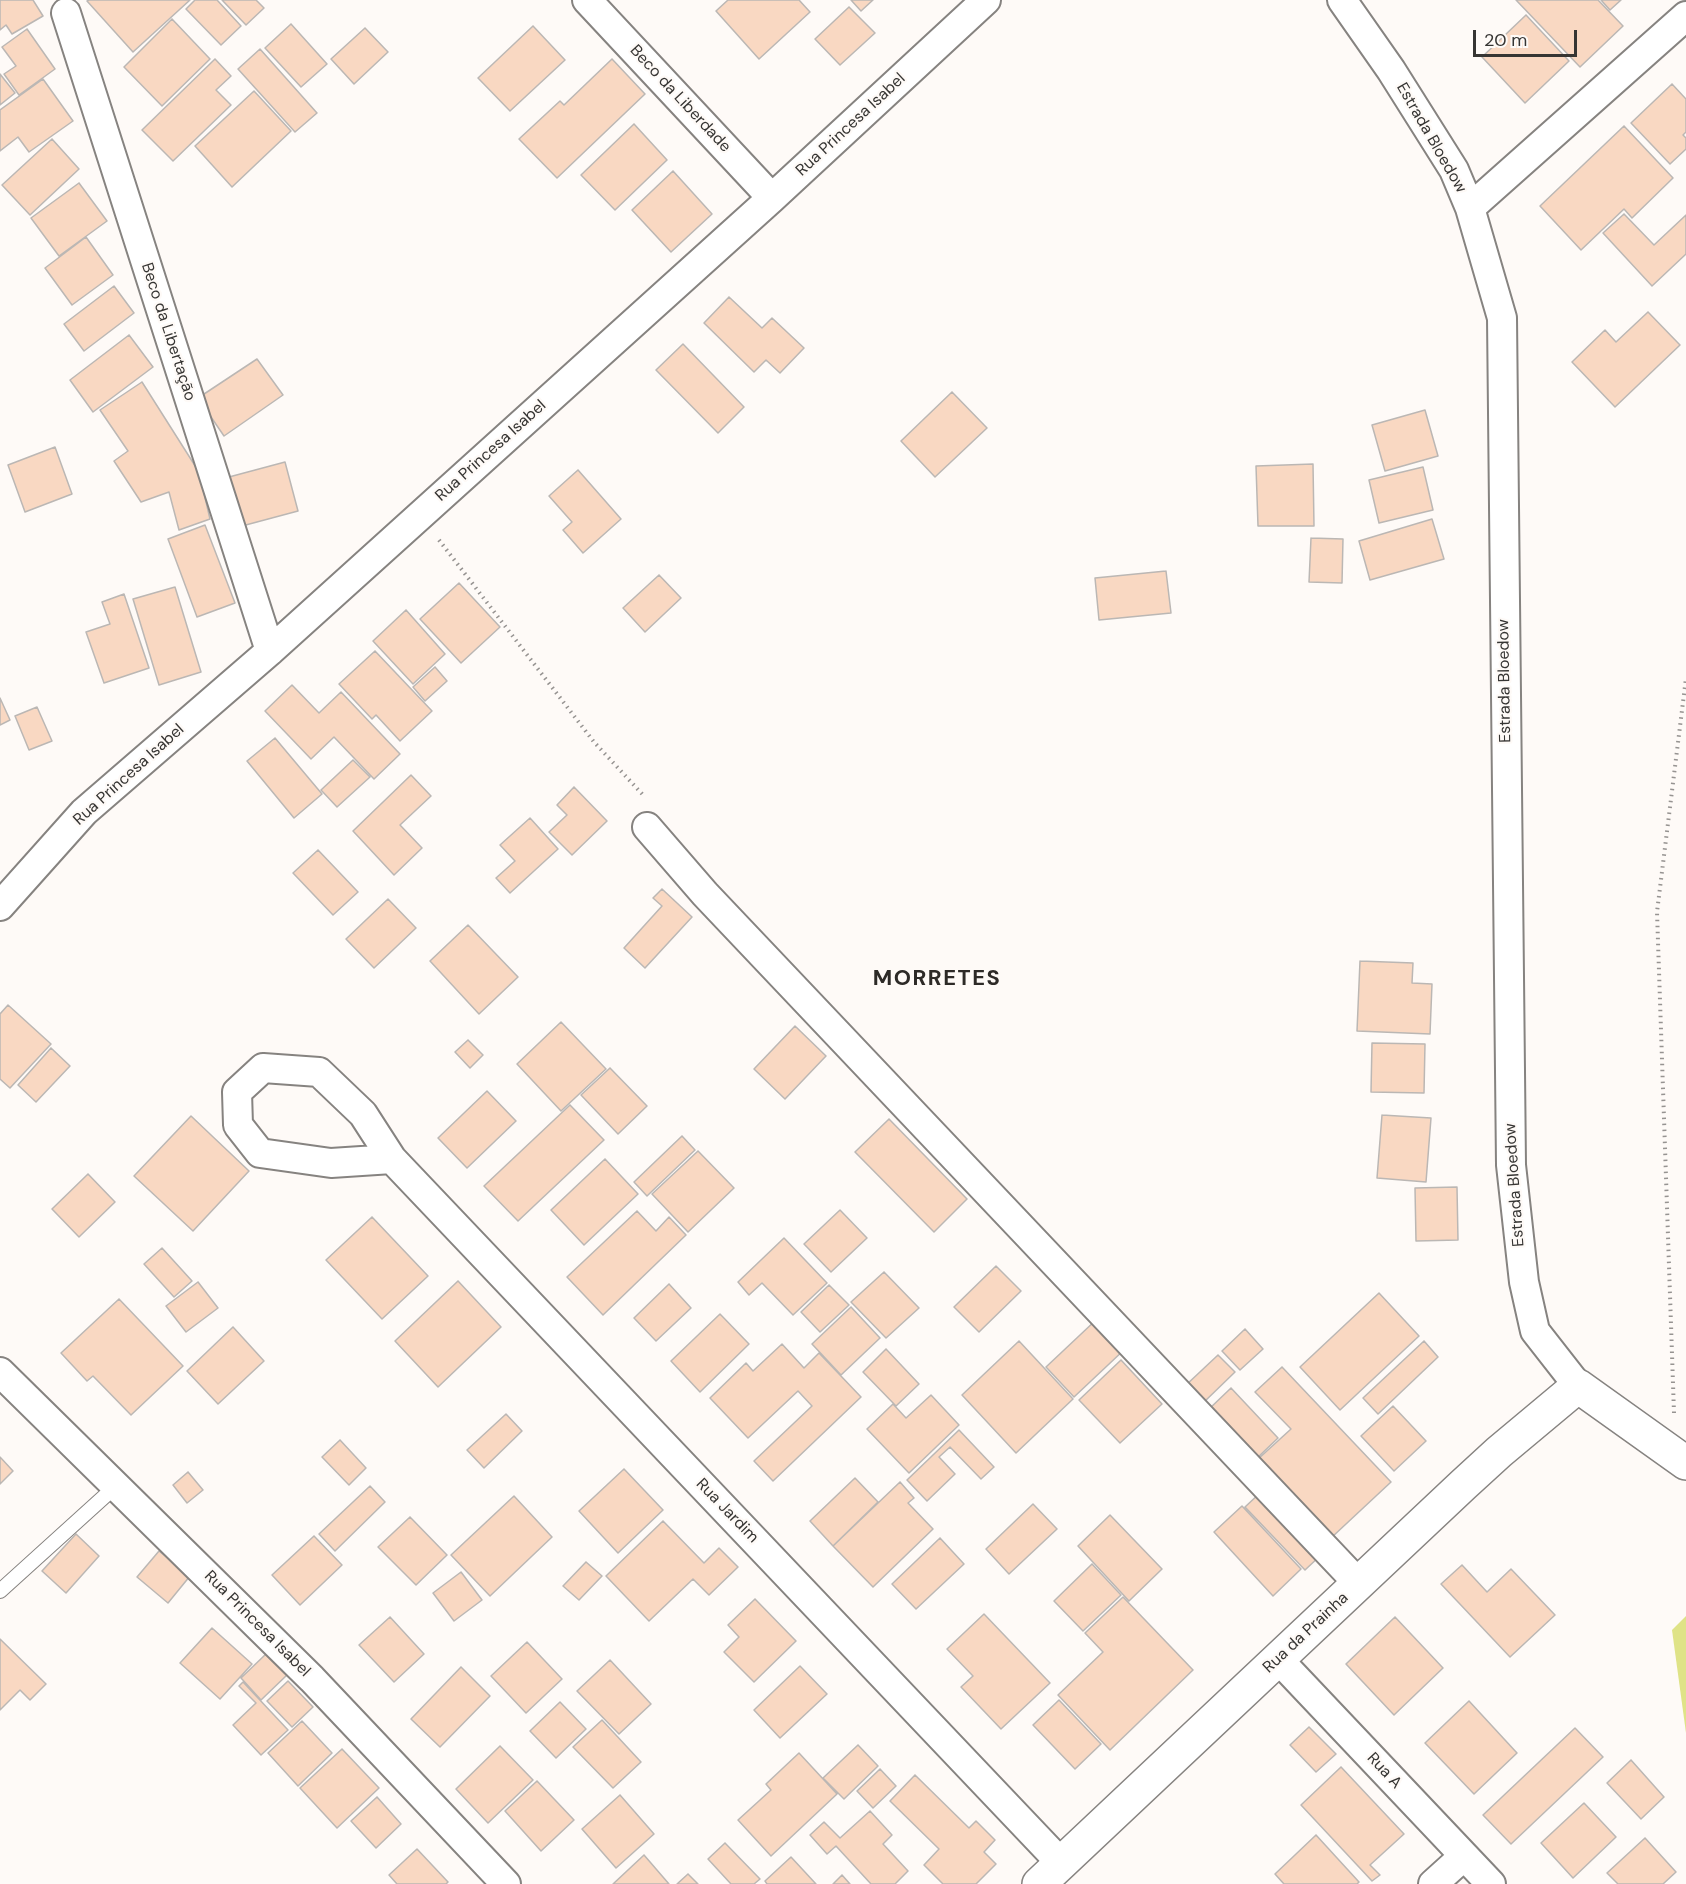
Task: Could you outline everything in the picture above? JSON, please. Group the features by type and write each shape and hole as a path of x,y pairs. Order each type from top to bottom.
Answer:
{"street":[{"name":"Beco da Liberdade","path":"587,0 772,198"},
{"name":"Rua Princesa Isabel","path":"0,906 84,812 270,651 420,516 772,198 986,0"},
{"name":"Estrada Bloedow","path":"1342,0 1454,170 1470,208 1502,318 1510,1166 1524,1282 1534,1331 1578,1386"},
{"name":"Beco da Libertação","path":"66,13 270,651"},
{"path":"1470,208 1686,16"},
{"path":"647,827 705,894 1358,1583"},
{"name":"Rua Jardim","path":"392,1158 330,1163 260,1153 238,1125 237,1092 263,1068 319,1072 363,1114 392,1158 1050,1874"},
{"name":"Rua Princesa Isabel","path":"0,1372 312,1679 506,1884"},
{"path":"1578,1386 1681,1459"},
{"name":"Rua da Prainha","path":"1050,1874 1499,1452 1578,1386"},
{"name":"Rua A","path":"1278,1659 1491,1884"},
{"path":"1433,1884 1464,1856"}],"lane":[{"path":"0,1591 116,1486"}],"path":[{"path":"420,516 594,742 659,811 647,827"},
{"path":"1681,1459 1657,912 1686,678"}],"green space":[{"path":"1686,1616 1686,1733 1672,1630"}],"building":[{"path":"0,0 33,0 43,16 12,34 6,25 0,30"},
{"path":"190,0 133,52 87,1"},
{"path":"195,0 217,0 241,26 221,45 186,9"},
{"path":"222,0 256,0 264,8 246,25"},
{"path":"728,0 799,0 810,12 759,59 716,11"},
{"path":"851,0 873,0 861,11"},
{"path":"1516,0 1598,0 1623,26 1580,67"},
{"path":"1601,0 1621,0 1610,10"},
{"path":"849,7 875,33 840,65 815,39"},
{"path":"1526,15 1569,61 1525,103 1482,57"},
{"path":"172,19 210,59 162,106 124,67"},
{"path":"291,24 327,64 301,87 265,48"},
{"path":"533,26 565,60 510,111 478,78"},
{"path":"365,28 388,52 354,84 331,59"},
{"path":"27,29 55,69 19,95 4,74 16,66 2,47"},
{"path":"260,49 317,113 295,132 238,69"},
{"path":"215,59 231,76 216,90 231,105 173,161 142,130"},
{"path":"612,59 645,94 557,178 519,139 560,101 564,105"},
{"path":"0,74 15,93 0,105"},
{"path":"43,79 73,121 29,152 18,137 0,151 0,110"},
{"path":"1672,84 1686,99 1686,132 1683,135 1686,138 1686,149 1670,164 1631,123"},
{"path":"254,91 291,131 232,187 195,146"},
{"path":"634,124 667,160 615,210 581,175"},
{"path":"1624,126 1673,178 1632,218 1624,209 1581,250 1540,206"},
{"path":"52,139 79,169 30,215 2,185"},
{"path":"673,171 712,214 671,252 632,210"},
{"path":"79,183 107,221 59,256 31,218"},
{"path":"1624,214 1654,245 1686,215 1686,254 1652,286 1603,233"},
{"path":"86,237 113,275 72,305 45,268"},
{"path":"114,286 134,313 84,351 64,324"},
{"path":"729,297 762,328 772,318 804,348 780,373 766,360 754,372 704,323"},
{"path":"1648,312 1680,345 1615,407 1572,362 1605,330 1616,342"},
{"path":"129,335 153,367 93,412 70,380"},
{"path":"683,344 744,407 718,433 656,370"},
{"path":"257,359 283,395 224,436 198,398"},
{"path":"142,382 199,472 210,519 179,530 169,492 141,502 114,461 128,451 100,410"},
{"path":"952,392 987,428 935,477 901,441"},
{"path":"1425,410 1438,456 1385,471 1372,425"},
{"path":"55,447 72,494 25,512 8,465"},
{"path":"285,462 298,511 242,526 229,477"},
{"path":"1313,464 1314,526 1258,526 1256,466"},
{"path":"1423,467 1433,510 1379,523 1369,480"},
{"path":"578,470 621,519 583,553 563,530 572,522 549,496"},
{"path":"1432,519 1444,559 1370,580 1359,541"},
{"path":"205,525 235,603 197,617 168,539"},
{"path":"1311,538 1343,539 1342,583 1309,582"},
{"path":"1166,571 1171,613 1099,620 1095,578"},
{"path":"659,575 681,598 645,632 623,608"},
{"path":"459,583 500,627 461,663 420,619"},
{"path":"175,587 201,672 159,685 133,599"},
{"path":"124,594 149,668 104,683 86,632 110,624 102,602"},
{"path":"406,610 445,654 413,684 373,641"},
{"path":"375,651 432,711 400,741 376,715 372,719 339,684"},
{"path":"435,667 447,681 425,701 413,687"},
{"path":"292,685 319,713 341,692 400,754 374,779 334,737 311,759 265,711"},
{"path":"0,698 10,720 0,725"},
{"path":"37,707 52,741 29,750 15,716"},
{"path":"275,738 322,794 294,818 247,761"},
{"path":"353,760 370,777 337,807 321,790"},
{"path":"411,775 431,796 400,825 422,848 394,875 353,831"},
{"path":"574,787 607,821 572,855 549,832 567,815 557,805"},
{"path":"530,818 558,849 510,893 496,878 515,861 500,845"},
{"path":"318,850 358,892 333,915 293,873"},
{"path":"662,889 692,917 645,968 624,948 662,906 653,898"},
{"path":"388,899 416,928 374,968 346,939"},
{"path":"468,925 518,977 479,1014 430,961"},
{"path":"1360,961 1413,963 1412,983 1432,984 1430,1034 1357,1031"},
{"path":"8,1005 51,1044 10,1088 0,1079 0,1014"},
{"path":"561,1022 606,1069 561,1111 517,1064"},
{"path":"795,1026 826,1056 785,1099 754,1069"},
{"path":"468,1040 483,1055 470,1068 455,1052"},
{"path":"1372,1043 1425,1044 1424,1093 1371,1092"},
{"path":"51,1048 70,1066 36,1102 18,1085"},
{"path":"610,1068 647,1106 618,1134 581,1095"},
{"path":"487,1091 516,1121 467,1168 438,1138"},
{"path":"570,1105 604,1140 518,1221 484,1186"},
{"path":"1382,1115 1431,1118 1426,1182 1377,1178"},
{"path":"191,1116 249,1171 193,1231 134,1176"},
{"path":"889,1119 967,1199 934,1232 855,1152"},
{"path":"682,1136 695,1150 647,1196 634,1182"},
{"path":"698,1151 734,1188 688,1232 652,1194"},
{"path":"605,1159 638,1194 584,1245 551,1210"},
{"path":"88,1174 115,1202 79,1237 52,1209"},
{"path":"1457,1187 1458,1240 1416,1241 1415,1188"},
{"path":"840,1210 867,1238 831,1272 804,1244"},
{"path":"637,1211 656,1231 669,1217 686,1235 603,1315 567,1277"},
{"path":"372,1217 428,1276 382,1319 326,1260"},
{"path":"784,1238 827,1283 793,1315 762,1283 749,1295 738,1282"},
{"path":"162,1248 192,1281 174,1297 144,1264"},
{"path":"996,1266 1021,1291 979,1332 954,1307"},
{"path":"884,1272 919,1308 886,1338 851,1302"},
{"path":"458,1281 501,1327 438,1387 395,1341"},
{"path":"198,1282 218,1308 186,1332 166,1306"},
{"path":"669,1284 691,1308 656,1341 634,1318"},
{"path":"829,1285 849,1305 820,1332 801,1312"},
{"path":"1379,1293 1419,1336 1340,1410 1300,1367"},
{"path":"119,1299 183,1366 131,1415 93,1376 87,1381 61,1353"},
{"path":"851,1307 880,1338 841,1375 812,1344"},
{"path":"720,1314 749,1344 700,1392 671,1361"},
{"path":"1097,1319 1125,1349 1074,1397 1046,1367"},
{"path":"233,1327 264,1361 218,1404 187,1371"},
{"path":"1245,1329 1263,1349 1240,1370 1222,1351"},
{"path":"1019,1341 1073,1399 1016,1453 962,1395"},
{"path":"1424,1341 1438,1357 1378,1414 1363,1398"},
{"path":"782,1344 804,1368 819,1353 861,1397 773,1481 754,1461 812,1406 798,1391 748,1438 710,1398 746,1363 753,1371"},
{"path":"886,1349 919,1384 896,1406 863,1372"},
{"path":"1218,1355 1235,1372 1202,1404 1185,1386"},
{"path":"1121,1360 1162,1404 1120,1443 1079,1400"},
{"path":"1282,1367 1391,1482 1331,1538 1257,1460 1291,1429 1255,1392"},
{"path":"1231,1388 1278,1438 1255,1460 1208,1410"},
{"path":"931,1395 959,1425 909,1473 867,1429 893,1404 906,1418"},
{"path":"1393,1406 1426,1441 1394,1471 1361,1436"},
{"path":"506,1414 522,1431 484,1468 467,1450"},
{"path":"959,1430 994,1467 981,1479 950,1447 939,1457 955,1474 927,1501 907,1480"},
{"path":"340,1440 366,1468 349,1485 322,1457"},
{"path":"0,1457 13,1471 0,1484"},
{"path":"624,1469 663,1510 618,1553 579,1511"},
{"path":"188,1472 203,1490 187,1503 173,1485"},
{"path":"855,1478 878,1502 833,1546 810,1521"},
{"path":"900,1482 914,1498 908,1503 933,1529 873,1587 833,1546"},
{"path":"370,1486 385,1502 335,1551 319,1534"},
{"path":"1261,1492 1321,1555 1305,1570 1245,1507"},
{"path":"514,1496 552,1537 490,1596 451,1555"},
{"path":"1033,1504 1057,1529 1009,1574 986,1549"},
{"path":"1242,1506 1301,1569 1273,1596 1214,1532"},
{"path":"1110,1515 1162,1569 1129,1601 1078,1546"},
{"path":"410,1517 447,1555 416,1585 378,1547"},
{"path":"663,1521 704,1563 719,1548 738,1567 709,1595 693,1579 649,1621 606,1576"},
{"path":"76,1534 99,1556 66,1593 42,1571"},
{"path":"314,1536 342,1565 300,1605 272,1575"},
{"path":"940,1538 964,1564 916,1609 892,1584"},
{"path":"159,1551 190,1576 168,1603 137,1577"},
{"path":"586,1562 602,1576 579,1600 563,1586"},
{"path":"1092,1564 1121,1595 1083,1631 1054,1601"},
{"path":"1462,1565 1487,1592 1511,1569 1555,1615 1510,1657 1441,1584"},
{"path":"461,1572 482,1600 454,1621 433,1593"},
{"path":"1123,1597 1193,1670 1110,1750 1058,1695 1103,1652 1085,1633"},
{"path":"755,1599 796,1641 754,1682 724,1652 739,1637 728,1625"},
{"path":"984,1614 1050,1683 1001,1729 961,1687 973,1676 947,1649"},
{"path":"390,1617 424,1654 394,1682 359,1645"},
{"path":"1395,1617 1443,1668 1394,1715 1346,1664"},
{"path":"212,1628 252,1664 220,1699 180,1663"},
{"path":"0,1639 46,1684 30,1700 20,1690 0,1710"},
{"path":"527,1642 562,1679 526,1713 491,1676"},
{"path":"267,1653 287,1675 261,1700 241,1678"},
{"path":"610,1660 651,1704 619,1734 577,1691"},
{"path":"800,1666 827,1694 780,1738 754,1710"},
{"path":"461,1667 490,1696 440,1747 411,1719"},
{"path":"288,1681 313,1707 292,1727 267,1701"},
{"path":"243,1682 288,1730 261,1755 233,1725 256,1703 239,1686"},
{"path":"1059,1700 1101,1744 1075,1769 1033,1725"},
{"path":"1469,1701 1517,1753 1474,1794 1425,1743"},
{"path":"560,1702 586,1729 556,1758 530,1731"},
{"path":"602,1720 641,1762 613,1788 573,1747"},
{"path":"302,1721 332,1753 298,1786 268,1753"},
{"path":"1309,1727 1336,1754 1316,1772 1290,1745"},
{"path":"1575,1728 1603,1757 1511,1844 1483,1815"},
{"path":"858,1745 878,1766 844,1799 823,1778"},
{"path":"500,1746 533,1780 488,1823 456,1789"},
{"path":"342,1749 379,1788 337,1828 300,1788"},
{"path":"799,1753 837,1794 771,1856 738,1820 771,1790 766,1784"},
{"path":"1631,1760 1664,1797 1641,1819 1607,1783"},
{"path":"1341,1767 1404,1834 1370,1865 1380,1875 1372,1881 1301,1805"},
{"path":"880,1769 896,1786 873,1808 857,1791"},
{"path":"915,1775 969,1828 976,1821 995,1840 984,1852 996,1864 976,1884 943,1884 924,1865 939,1849 890,1801"},
{"path":"537,1781 574,1820 541,1851 505,1811"},
{"path":"620,1795 654,1834 616,1868 582,1829"},
{"path":"377,1797 401,1824 376,1848 351,1821"},
{"path":"1584,1803 1616,1837 1573,1878 1541,1843"},
{"path":"870,1811 892,1835 883,1844 908,1871 895,1884 871,1884 836,1846 827,1854 810,1835 824,1822 840,1838"},
{"path":"1316,1835 1359,1882 1357,1884 1284,1884 1275,1874"},
{"path":"1645,1838 1676,1872 1663,1884 1618,1884 1607,1873"},
{"path":"725,1843 760,1879 754,1884 731,1884 708,1859"},
{"path":"417,1849 448,1882 446,1884 397,1884 389,1875"},
{"path":"644,1855 669,1884 613,1884"},
{"path":"791,1857 816,1884 767,1884 765,1881"},
{"path":"688,1874 698,1884 677,1884"},
{"path":"842,1875 850,1884 833,1884"}],"district":[{"name":"MORRETES","path":"937,979"}]}
